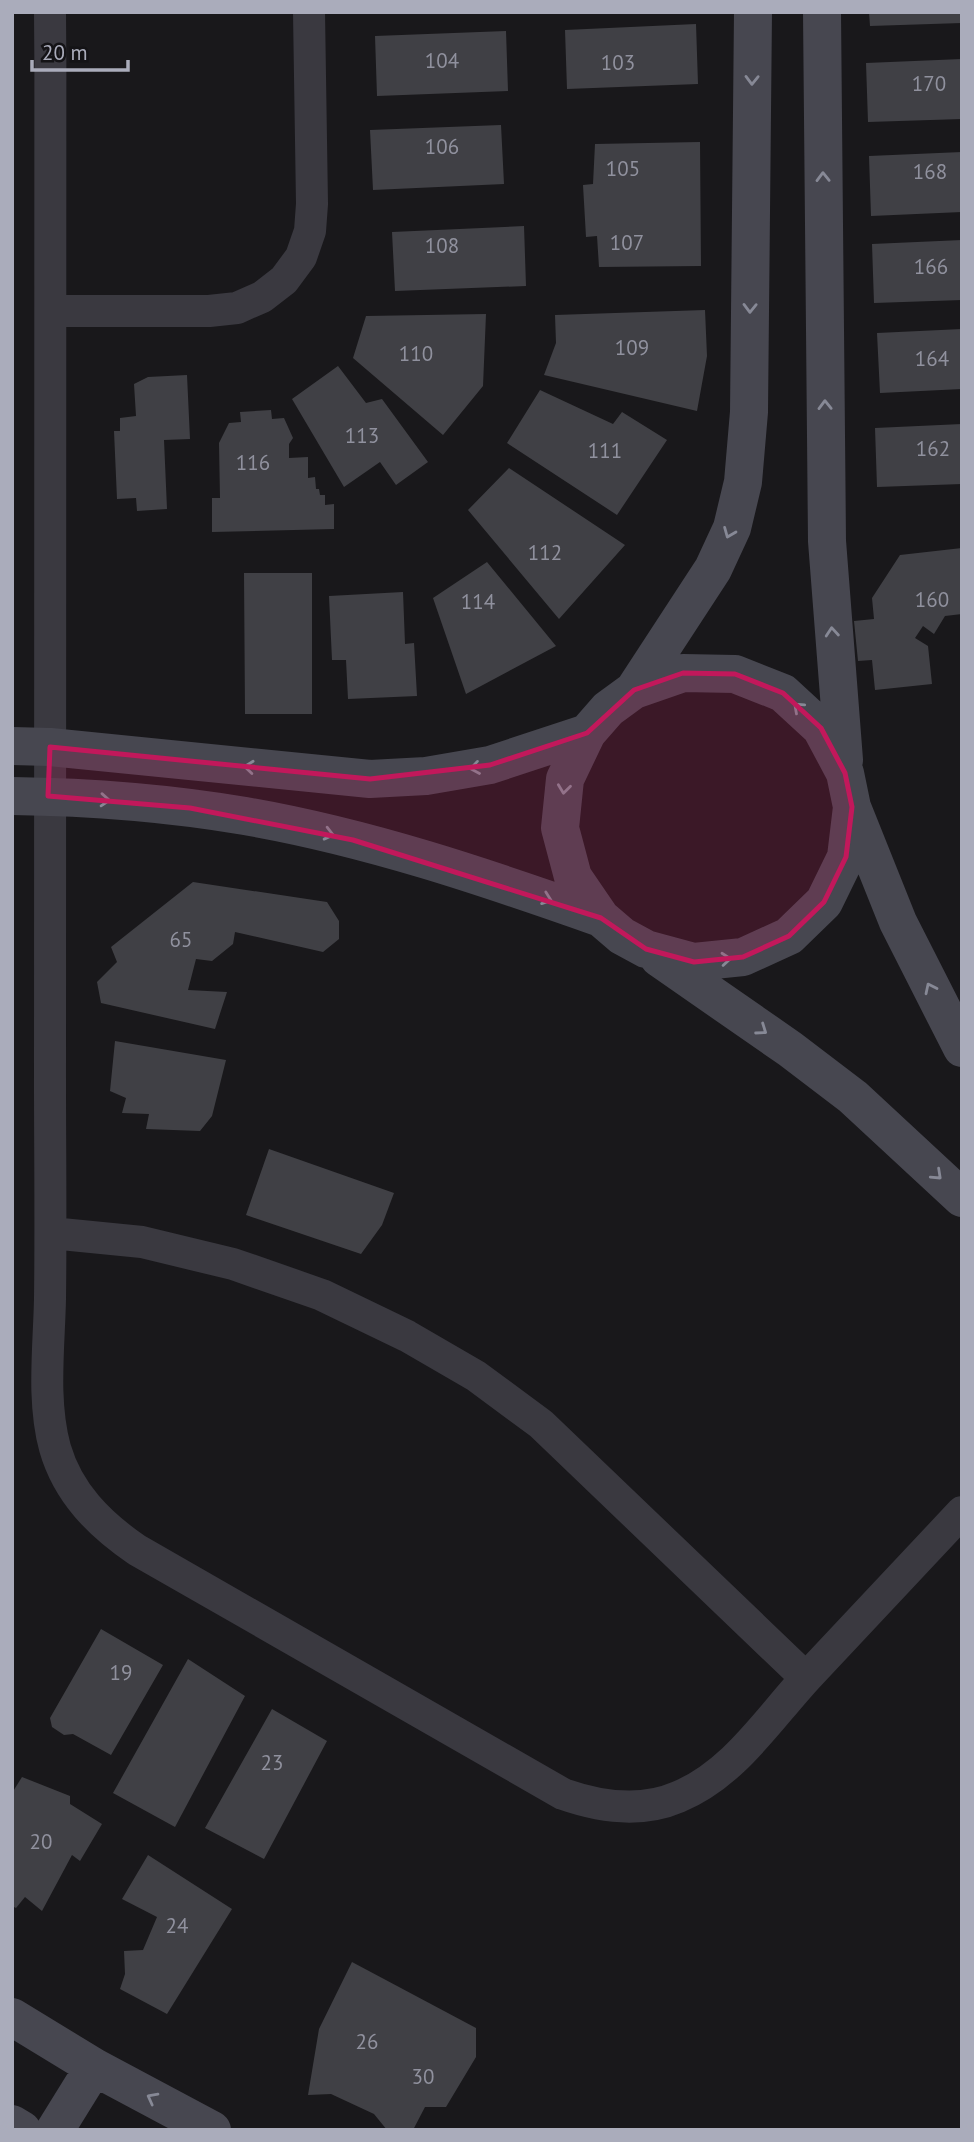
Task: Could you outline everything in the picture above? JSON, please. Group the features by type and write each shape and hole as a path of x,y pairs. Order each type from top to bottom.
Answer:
{"street":[{"path":"50,12 50,747 30,796 51,1233 49,1417 56,1449 68,1480 86,1508 110,1531 137,1550 563,1794 591,1804 619,1807 648,1805 676,1798 702,1786 725,1769 806,1678 962,1513"},
{"path":"52,311 209,311 237,308 262,297 284,280 301,257 310,231 312,204 309,12"},
{"path":"634,690 713,569 732,528 743,482 749,412 753,12"},
{"path":"646,949 694,962 743,957 789,936 824,902 846,857 848,790 827,541 822,12"},
{"path":"962,1048 898,922 821,727 783,693 735,674 683,673 634,690 608,709 587,733 565,779 560,828 573,877 601,918 622,936 646,949 853,1097 962,1198"},
{"path":"12,746 50,747 370,779 426,776 490,765 587,733"},
{"path":"30,796 190,808 299,827 437,863 601,918"},
{"path":"51,1233 142,1242 233,1264 322,1295 407,1336 477,1376 541,1424 806,1678"},
{"path":"12,2017 94,2067 212,2130"},
{"path":"55,2130 94,2067"},
{"path":"12,2124 22,2130"}],"highlighted area":[{"path":"683,673 735,674 783,693 821,728 845,773 852,807 846,857 824,902 789,936 743,957 694,962 646,949 601,918 353,840 190,808 48,796 50,747 370,779 490,765 587,733 634,690"}],"building":[{"path":"869,12 962,12 962,23 870,26"},
{"path":"696,24 698,84 567,89 565,30"},
{"path":"506,31 508,91 377,96 375,36"},
{"path":"962,59 962,119 868,122 866,63"},
{"path":"501,125 504,184 373,190 370,130"},
{"path":"700,142 701,266 599,267 597,236 586,237 583,185 593,184 595,144"},
{"path":"962,152 962,212 871,216 869,156"},
{"path":"524,226 526,286 395,291 392,232"},
{"path":"962,240 962,300 874,303 872,244"},
{"path":"705,310 707,356 697,411 544,375 556,343 555,315"},
{"path":"486,314 483,386 443,435 353,358 366,316"},
{"path":"962,329 962,389 880,393 877,333"},
{"path":"338,366 366,403 382,399 428,462 396,485 380,462 344,487 292,399"},
{"path":"187,375 190,439 164,440 167,509 137,511 136,498 117,499 114,431 120,431 120,418 136,416 134,384 148,377"},
{"path":"540,390 613,424 622,412 667,440 617,515 507,443"},
{"path":"271,410 272,419 284,418 293,438 289,444 289,458 308,457 308,478 315,477 316,489 319,489 320,495 325,495 325,505 334,504 334,529 212,532 212,498 220,498 219,443 229,423 241,422 240,412"},
{"path":"962,424 962,484 877,487 875,428"},
{"path":"509,468 625,545 559,619 468,510"},
{"path":"962,548 962,614 945,616 934,634 923,626 915,638 928,646 932,684 875,690 872,660 858,661 854,621 874,619 872,598 900,555"},
{"path":"487,562 556,646 466,694 433,598"},
{"path":"244,573 312,573 312,714 245,714"},
{"path":"403,592 405,644 414,643 417,696 348,699 346,660 332,660 329,596"},
{"path":"193,882 327,902 339,921 339,939 323,952 235,932 233,944 212,961 196,959 188,990 227,992 215,1029 101,1003 97,982 117,962 111,947"},
{"path":"115,1041 226,1060 212,1116 200,1131 146,1129 149,1114 122,1113 126,1098 110,1091"},
{"path":"269,1149 394,1193 382,1225 361,1254 246,1215"},
{"path":"101,1629 163,1665 111,1755 73,1734 64,1735 52,1727 50,1718"},
{"path":"188,1659 245,1696 175,1827 113,1793"},
{"path":"272,1709 327,1741 264,1859 205,1828"},
{"path":"22,1777 70,1796 70,1804 102,1824 80,1861 72,1855 42,1911 25,1897 16,1908 12,1906 12,1793"},
{"path":"148,1855 232,1909 167,2014 120,1989 125,1974 124,1951 143,1950 157,1917 122,1899"},
{"path":"352,1962 476,2028 476,2057 446,2107 425,2107 413,2130 387,2130 374,2114 331,2094 308,2095 319,2029"}]}
